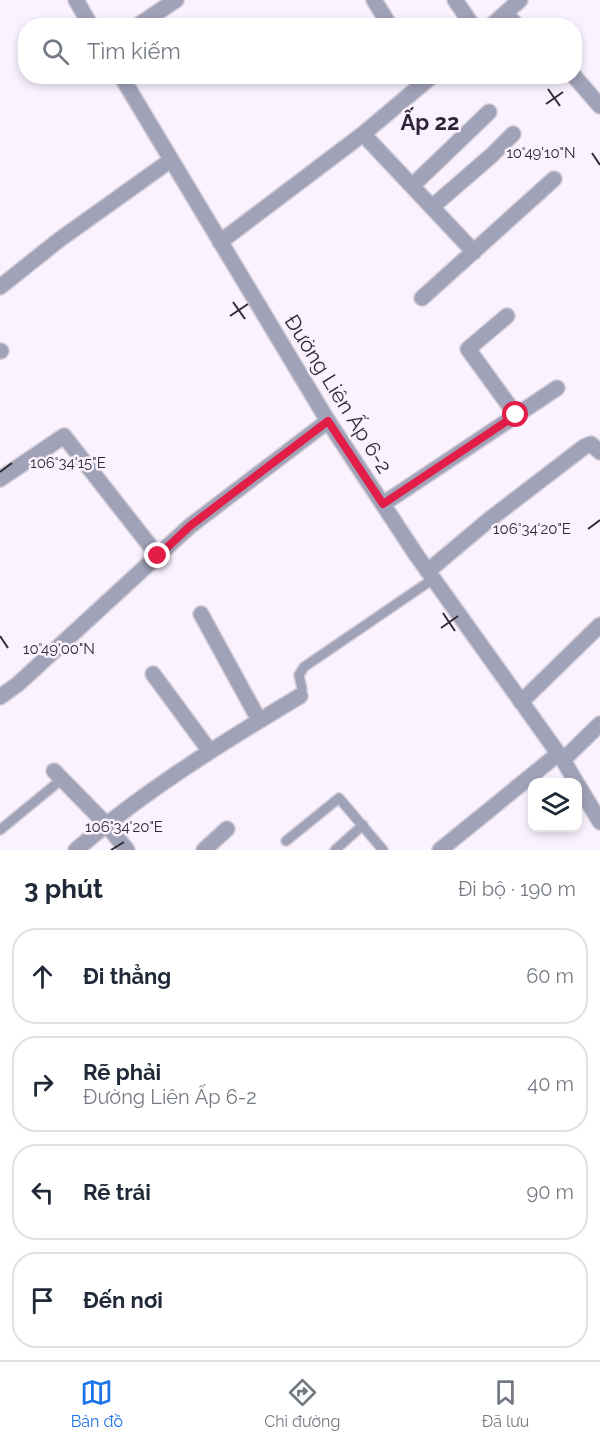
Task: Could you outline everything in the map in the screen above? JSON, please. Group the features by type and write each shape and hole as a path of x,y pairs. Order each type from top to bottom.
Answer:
{"street":[{"path":"76,0 86,18"},
{"path":"149,18 176,0"},
{"path":"374,0 385,18"},
{"path":"455,0 467,18"},
{"path":"500,18 520,0"},
{"path":"505,14 509,18"},
{"name":"Đường Liên Ấp 6-2","path":"127,84 328,421 431,575 573,778"},
{"path":"220,242 363,134 422,84"},
{"path":"581,84 600,106"},
{"path":"412,186 489,112"},
{"path":"363,134 474,252"},
{"path":"432,207 513,134"},
{"path":"0,287 67,234 171,160"},
{"path":"423,297 554,179"},
{"path":"507,316 468,349 516,415"},
{"path":"383,504 556,388"},
{"path":"0,698 190,526 328,421"},
{"path":"0,479 64,436 158,556"},
{"path":"431,575 490,519 586,446 592,444 600,452"},
{"path":"201,614 259,720"},
{"path":"520,702 600,625"},
{"path":"153,674 209,750"},
{"path":"76,850 106,824 209,750 300,696"},
{"path":"440,850 600,724"},
{"path":"58,775 106,824 127,850"},
{"name":"Đường Liên Ấp 6-2","path":"582,792 600,822"},
{"path":"204,850 227,829"}],"lane":[{"path":"300,696 302,689 299,675 304,667 431,575"},
{"path":"0,830 58,775"},
{"path":"286,841 339,798 383,850"},
{"path":"335,850 363,825"}],"district":[{"name":"Ấp 22","path":"430,122"}],"route":[{"path":"158,556 190,526 328,421 383,504 516,415"}]}
